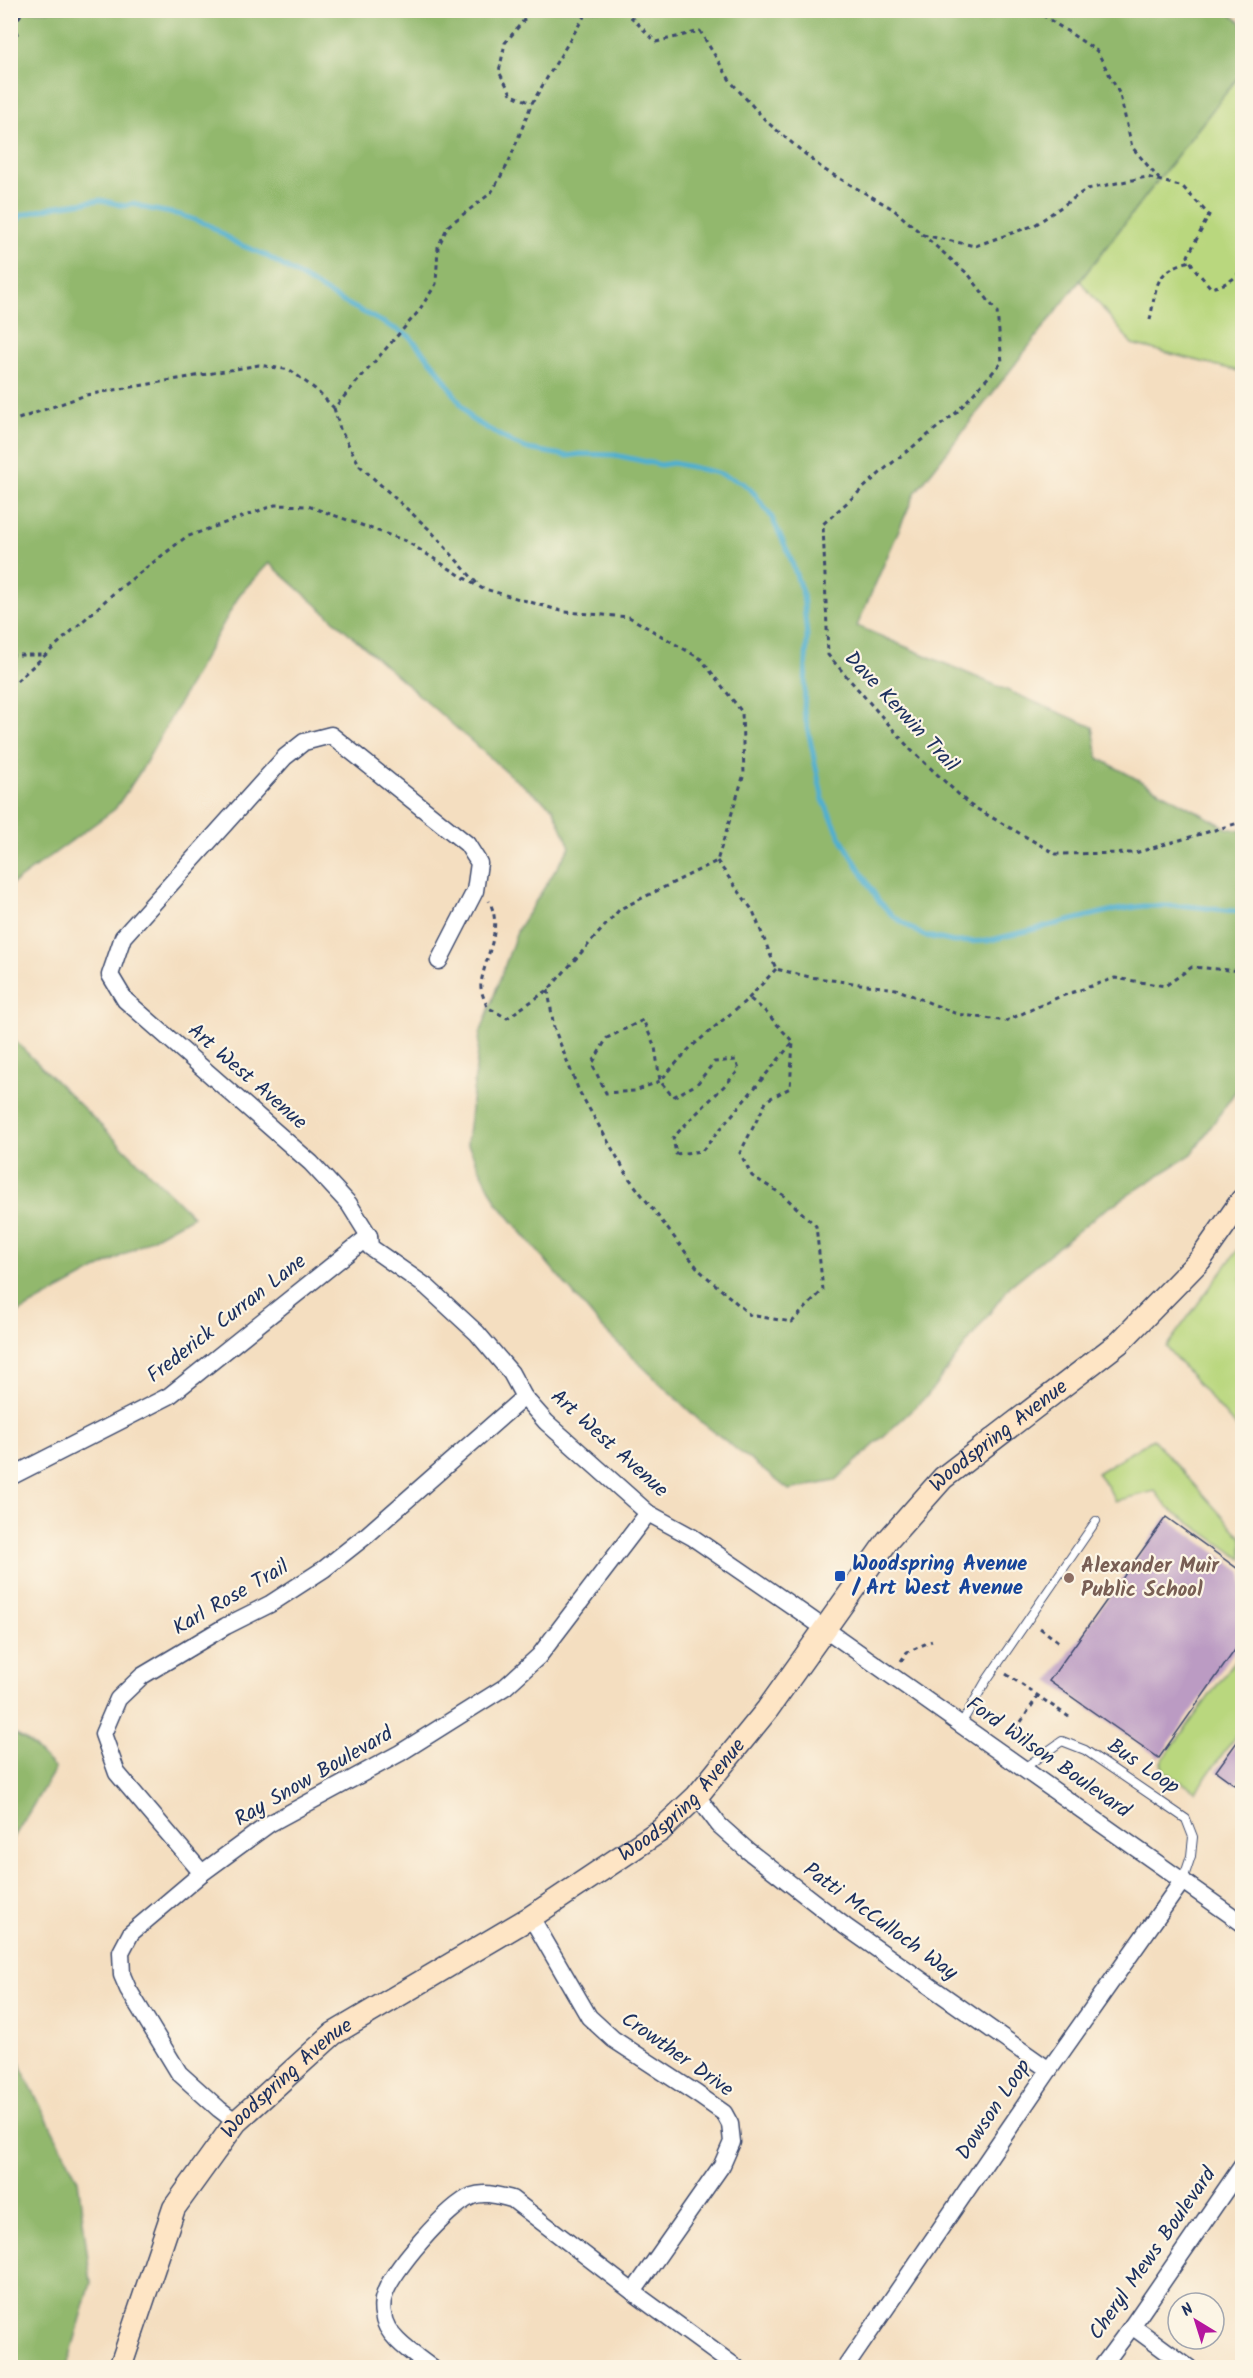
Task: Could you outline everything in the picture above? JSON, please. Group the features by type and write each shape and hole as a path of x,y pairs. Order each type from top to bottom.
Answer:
{"street":[{"name":"Art West Avenue","path":"439,961 475,891 479,863 467,844 331,735 304,742 285,758 123,937 110,975 125,1000 311,1163 350,1204 369,1236 370,1247 427,1287 477,1334 511,1373 524,1397 572,1447 648,1513 692,1537 826,1630"},
{"name":"Woodspring Avenue","path":"120,2367 174,2208 236,2122 333,2034 531,1917 661,1830 697,1796 767,1710 888,1540 943,1478 1120,1342 1200,1260 1242,1200"},
{"name":"Frederick Curran Lane","path":"10,1477 169,1396 369,1236"},
{"name":"Karl Rose Trail","path":"202,1874 117,1773 104,1734 118,1699 142,1676 226,1626 270,1604 324,1569 367,1535 524,1397"},
{"name":"Ray Snow Boulevard","path":"236,2122 179,2073 128,1989 122,1975 121,1952 131,1933 202,1874 269,1824 400,1753 505,1687 539,1656 648,1513"},
{"name":"Ford Wilson Boulevard","path":"826,1630 1242,1923"},
{"name":"Patti McCulloch Way","path":"697,1796 719,1825 747,1850 846,1927 1049,2070"},
{"name":"Dowson Loop","path":"845,2367 1183,1880"},
{"name":"Crowther Drive","path":"531,1917 589,2017 613,2039 724,2113 729,2124 732,2142 722,2165 633,2292"},
{"name":"Cheryl Mews Boulevard","path":"1101,2367 1132,2326 1242,2166"},
{"path":"432,2367 391,2333 383,2316 384,2296 406,2259 453,2206 473,2195 490,2193 512,2199 633,2292 737,2367"},
{"path":"1132,2326 1189,2367"}],"lane":[{"path":"961,1724 986,1681 1096,1521"},
{"name":"Bus Loop","path":"1024,1768 1062,1741 1085,1750 1186,1819 1193,1837 1191,1856 1183,1880"}],"path":[{"path":"10,40 17,34 14,24 24,10"},
{"path":"522,10 524,20 506,43 499,72 512,95 532,103"},
{"path":"334,408 418,312 436,285 438,247 448,226 491,193 508,164 532,103 588,10"},
{"name":"Dave Kerwin Trail","path":"624,10 656,42 700,31 731,82 767,122 823,169 893,208 969,275 997,312 1002,362 956,412 887,467 823,524 828,655 911,750 970,805 1056,854 1135,853 1242,822"},
{"path":"1035,10 1097,51 1120,95 1132,147 1160,180"},
{"path":"923,235 975,246 1035,225 1087,189 1147,177 1183,187 1209,214 1188,256 1211,288 1226,284 1241,271 1242,265"},
{"path":"1150,320 1159,278 1176,265 1190,261"},
{"path":"10,422 86,395 259,365 290,370 315,389 334,408 340,429 360,466 430,530 481,588"},
{"path":"10,687 115,592 186,537 275,505 308,506 406,541 481,588 565,612 629,617 701,659 742,712 744,774 717,861 620,909 548,990 507,1018 487,1007 480,986 495,935 495,912 489,900 475,891"},
{"path":"10,655 46,655"},
{"path":"717,861 753,911 776,969"},
{"path":"776,969 810,977 897,989 957,1014 1006,1021 1059,997 1115,978 1165,986 1192,967 1242,971"},
{"path":"776,969 749,999 690,1048 660,1081 635,1091 606,1093 592,1064 607,1038 643,1020 655,1047 660,1081 673,1096 697,1084 714,1062 736,1060 739,1070 720,1092 699,1108 673,1138 676,1154 702,1151 793,1042"},
{"path":"548,990 554,1029 579,1091 629,1178 699,1270 742,1308 750,1315 792,1322 823,1290 816,1226 783,1195 752,1176 740,1153 767,1100 790,1088 793,1042 764,1010 749,999"},
{"path":"1029,1619 1060,1643"},
{"path":"901,1661 907,1652 932,1641"},
{"path":"1006,1674 1069,1717"},
{"path":"1011,1737 1038,1696"}],"green space":[{"path":"1224,10 1242,23 1242,72 915,493 857,626 1093,727 1098,758 1227,828 1242,831 1242,1082 1192,1154 1100,1213 1010,1286 927,1396 835,1481 789,1490 700,1421 603,1329 497,1203 467,1143 480,1034 518,929 570,847 553,808 512,777 269,563 240,594 142,769 115,809 11,885 11,11"},
{"path":"1242,72 1242,372 1132,344 1080,281"},
{"path":"11,1037 193,1216 10,1317"},
{"path":"1242,1244 1242,1434 1166,1347"},
{"path":"1153,1439 1242,1538 1242,1559 1167,1507 1155,1491 1115,1501 1097,1473"},
{"path":"1242,1651 1242,1727 1196,1791 1164,1772 1161,1762"},
{"path":"11,1732 29,1742 55,1769 11,1842"},
{"path":"10,2022 21,2067 78,2180 91,2283 67,2367 11,2367"}],"building":[{"path":"1166,1517 1242,1572 1242,1640 1159,1758 1049,1681"},
{"path":"1242,1735 1242,1775 1235,1785 1216,1771"}],"waterway":[{"path":"10,229 22,215 57,206 101,200 125,206 134,203 145,208 181,215 209,225 236,243 265,255 336,298 409,336 436,367 471,419 513,443 528,449 568,456 615,455 661,465 673,463 718,473 743,483 753,492 771,516 789,554 803,595 807,637 804,711 823,800 841,838 878,900 893,916 922,935 954,942 987,941 1109,911 1143,906 1188,906 1242,912"}],"place":[{"name":"Woodspring Avenue / Art West Avenue","path":"840,1576"},
{"name":"Alexander Muir Public School","path":"1069,1578"}]}
